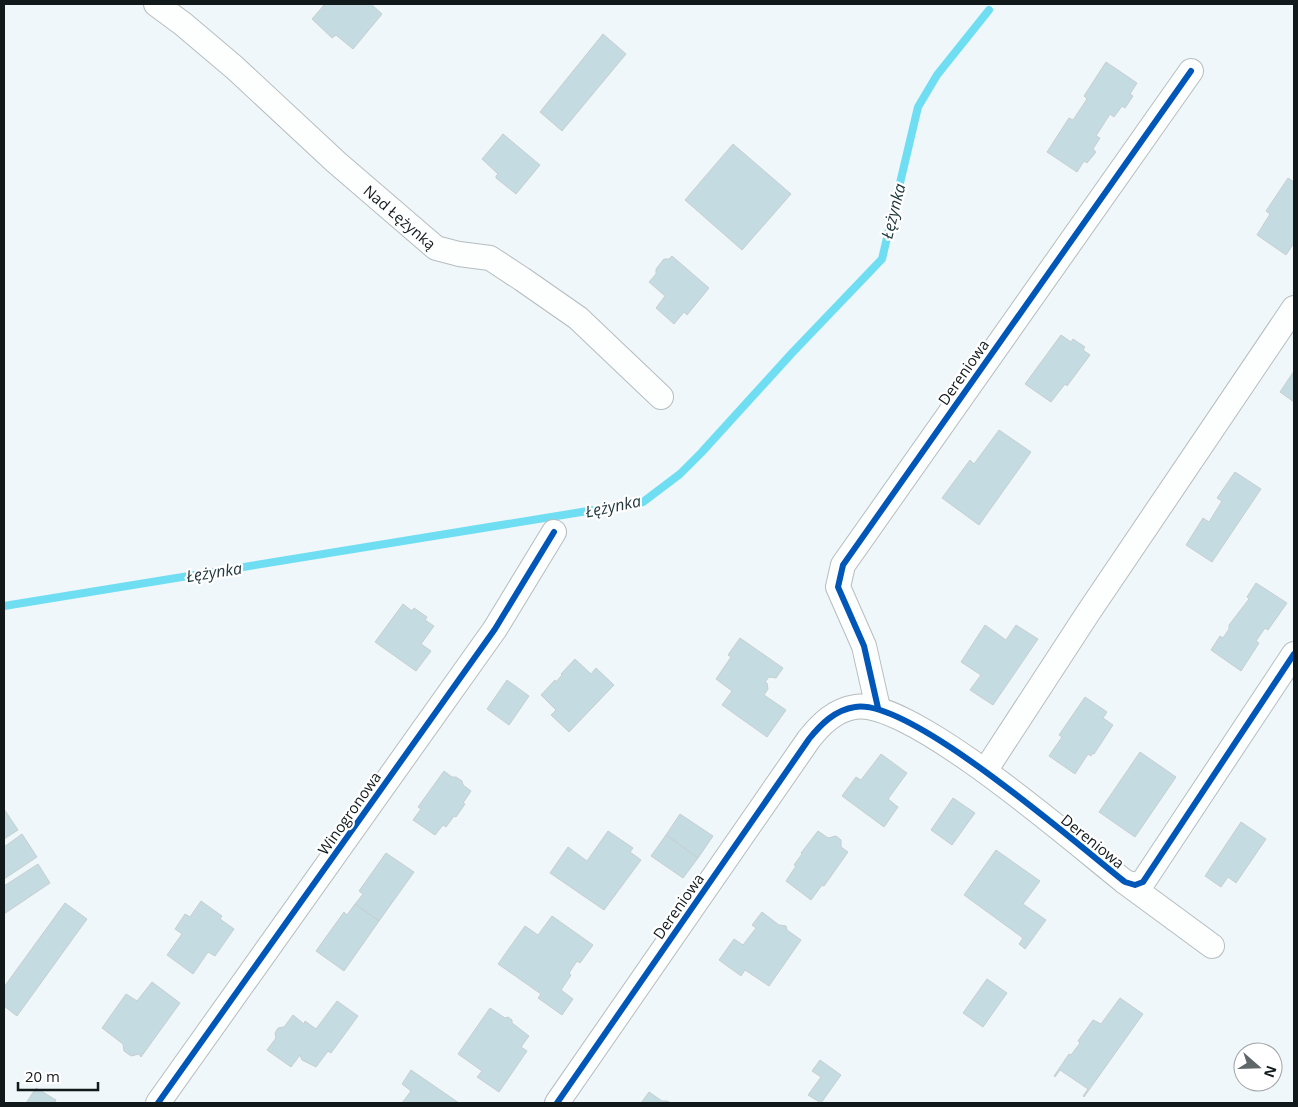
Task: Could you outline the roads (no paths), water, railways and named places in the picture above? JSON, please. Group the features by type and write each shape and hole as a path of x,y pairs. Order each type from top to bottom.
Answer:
{"street":[{"name":"Nad Łężynką","path":"156,4 184,24 235,68 336,162 436,248 459,254 490,258 522,279 578,318 661,396"},
{"name":"Dereniowa","path":"878,708 864,646 838,587 843,565 1191,71"},
{"path":"985,771 1088,613 1294,308"},
{"name":"Winogronowa","path":"158,1103 496,629 554,532"},
{"name":"Dereniowa","path":"557,1103 809,739 822,723 838,713 855,707 878,708 910,722 985,771 1125,882 1135,885 1142,882 1294,654"},
{"path":"1125,882 1212,946"}],"waterway":[{"name":"Łężynka","path":"4,606 643,502 680,474 701,453 792,353 882,259 918,107 937,75 989,10"}]}
